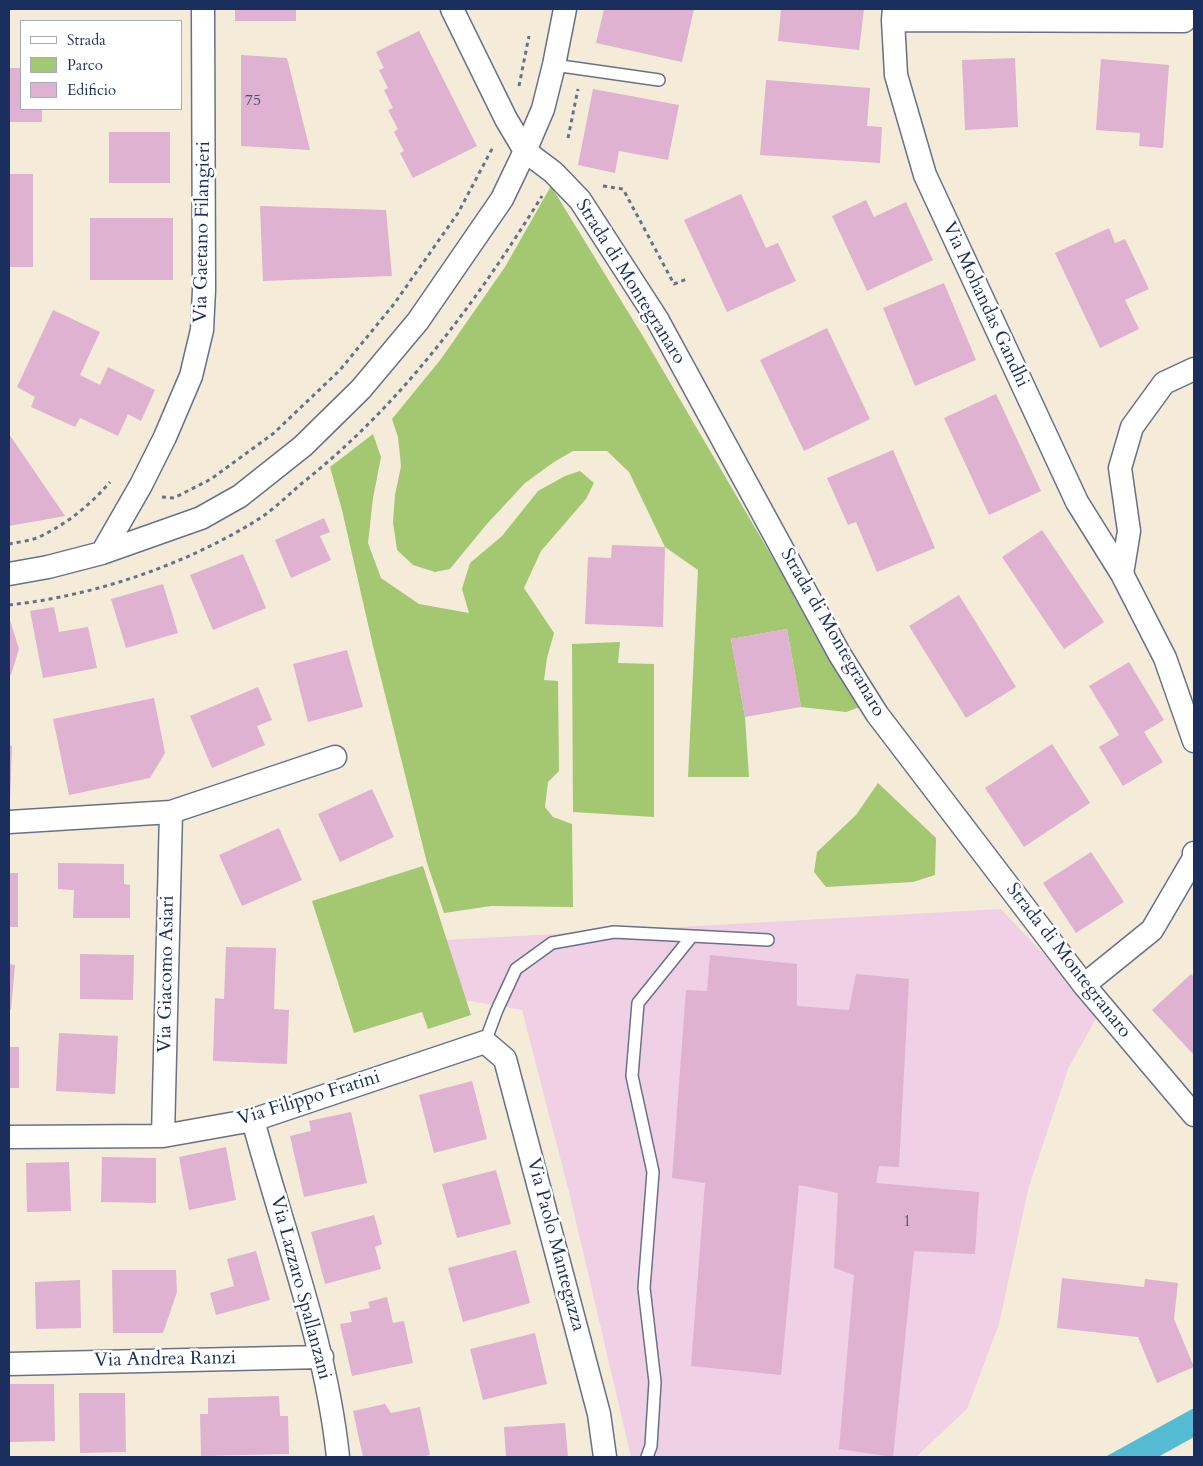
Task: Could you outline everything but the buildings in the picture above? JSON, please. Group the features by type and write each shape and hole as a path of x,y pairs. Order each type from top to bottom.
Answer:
{"street":[{"name":"Via Gaetano Filangieri","path":"102,553 141,485 165,437 191,376 202,330 204,290 203,9"},
{"path":"452,9 506,119 525,151"},
{"path":"9,574 48,567 102,553 202,518 240,496 303,446 361,389 418,321 502,199 543,109 565,9"},
{"name":"Via Mohandas Gandhi","path":"1184,9 1184,22 894,14 896,75 925,175 1077,502 1122,574 1165,658 1194,740"},
{"name":"Strada di Montegranaro","path":"525,151 553,172 580,200 657,319 840,654 877,714 1084,985 1194,1114"},
{"path":"1122,574 1129,532 1120,468 1132,427 1164,383 1194,369"},
{"path":"9,822 171,812 335,757"},
{"name":"Via Giacomo Asiari","path":"163,1136 171,812"},
{"path":"1084,985 1152,930 1194,858 1194,853"},
{"name":"Via Filippo Fratini","path":"9,1137 163,1136 253,1120 485,1042"},
{"name":"Via Paolo Mantegazza","path":"485,1042 506,1059 596,1404 605,1457"},
{"name":"Via Lazzaro Spallanzani","path":"253,1120 322,1357 334,1421 338,1457"},
{"name":"Via Andrea Ranzi","path":"9,1364 322,1357"}],"lane":[{"path":"554,65 659,80"},
{"path":"485,1042 516,969 552,943 614,932 768,940"},
{"path":"647,1457 650,1446 655,1382 644,1288 653,1172 632,1076 638,1003 692,936"}],"path":[{"path":"162,497 174,498 211,479 274,432 340,370 394,304 458,214 488,159 519,86 529,36"},
{"path":"596,185 623,189 674,284 687,280"},
{"path":"9,544 38,538 77,515 92,503 114,478"}],"shaded area":[{"path":"1001,909 1099,1013 1068,1069 1029,1186 999,1324 967,1409 916,1457 631,1457 570,1196 522,1010 465,1000 446,940"}],"green space":[{"path":"551,186 644,338 860,707 846,712 801,707 787,629 731,639 745,717 749,777 688,777 698,570 665,547 629,472 607,451 573,451 525,483 486,525 450,569 435,572 413,565 397,550 393,522 395,495 401,466 398,437 392,419 441,359 505,267"},
{"path":"373,434 381,457 373,498 368,543 381,578 419,604 469,613 462,589 470,563 502,536 538,491 565,476 580,471 594,483 586,499 541,551 524,588 554,633 547,658 544,680 558,681 559,771 548,782 545,807 553,817 572,824 573,907 491,906 444,913 427,863 330,467"},
{"path":"620,642 618,663 654,664 654,817 573,812 572,644"},
{"path":"878,783 936,838 935,875 913,882 826,887 814,872 817,852 856,815"},
{"path":"423,866 471,1015 428,1029 422,1012 354,1033 312,901"}],"water":[{"path":"1194,1408 1194,1437 1158,1457 1105,1457"}]}
